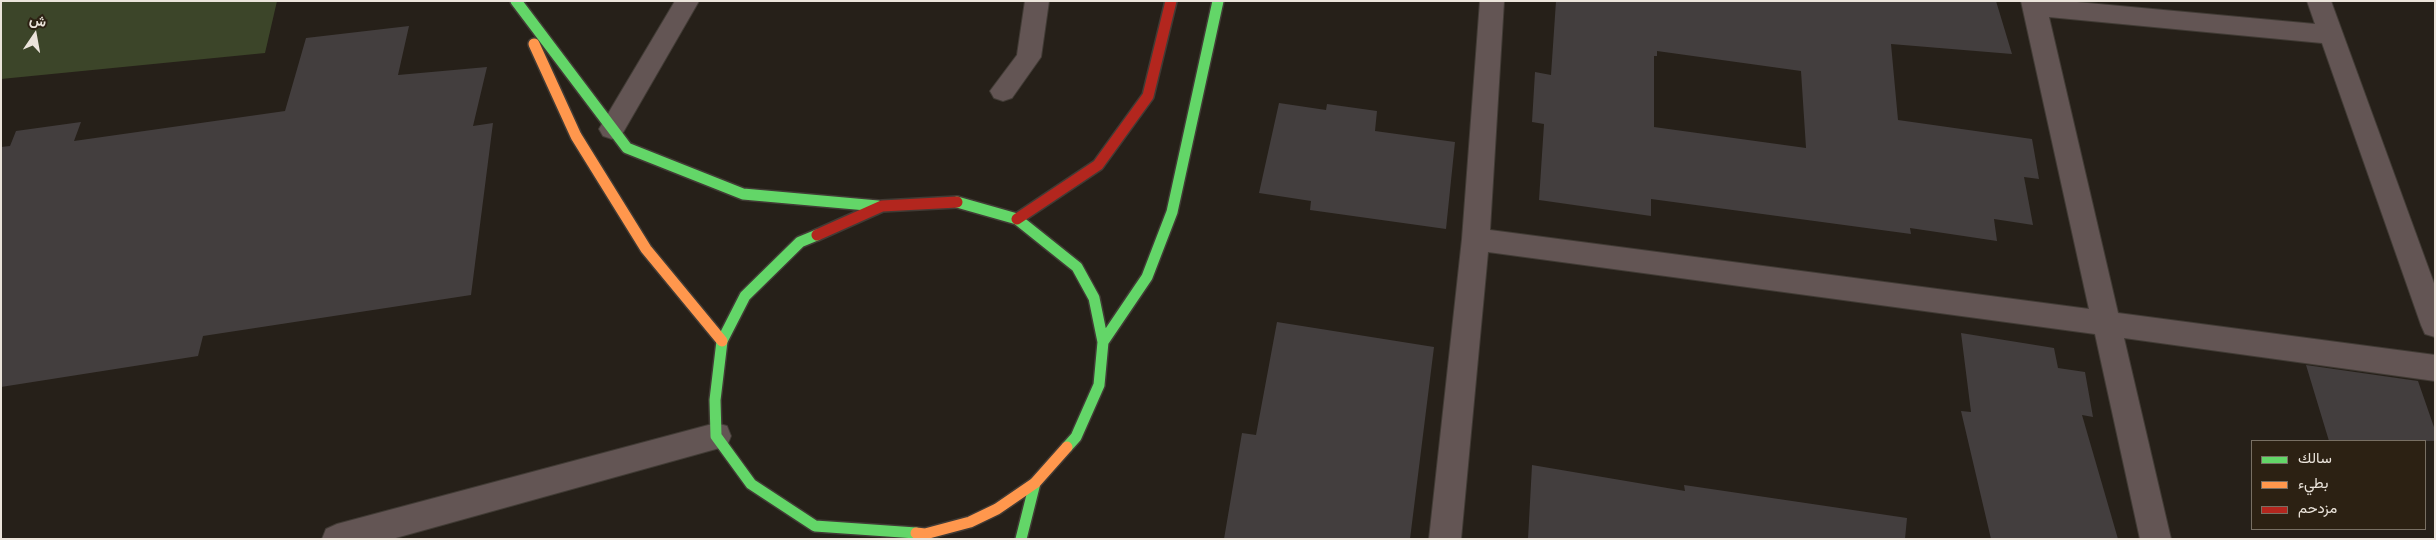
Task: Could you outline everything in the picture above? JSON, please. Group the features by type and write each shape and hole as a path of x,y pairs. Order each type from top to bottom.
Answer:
{"street":[{"path":"515,1 627,148 743,194 882,206 957,202 1017,219 1077,267 1094,298 1104,342 1099,385 1076,437 1035,483 996,509 970,522 925,534 815,526 751,484 716,436 714,400 722,341 745,296 800,242 882,206"},
{"path":"515,1 576,136 646,249 722,341"},
{"path":"612,129 687,1"},
{"path":"1003,91 1029,58 1037,1"},
{"path":"1017,219 1098,165 1148,96 1171,1"},
{"path":"1104,342 1147,277 1172,212 1218,1"},
{"path":"1445,539 1476,239 1492,1"},
{"path":"2319,1 2435,325"},
{"path":"2156,539 2033,4 2331,35"},
{"path":"1476,239 2435,368"},
{"path":"337,539 716,436"},
{"path":"1021,539 1035,483"},
{"path":"815,526 818,539"}],"green space":[{"path":"1,1 277,1 265,53 1,79"}],"building":[{"path":"1556,1 1996,1 2012,54 1891,44 1898,120 2032,139 2039,179 2024,177 2033,225 1994,219 1997,241 1910,228 1911,234 1651,199 1651,216 1539,200 1544,124 1532,122 1535,72 1551,75","holes":["1657,51 1801,71 1806,148 1654,127 1654,56 1657,56"]},
{"path":"409,26 398,75 487,67 473,126 493,123 471,295 203,336 198,356 1,387 1,147 10,146 16,131 81,122 74,141 285,111 306,38"},
{"path":"1279,103 1326,110 1327,104 1377,111 1375,131 1455,142 1446,229 1310,210 1311,201 1259,193"},
{"path":"1277,322 1434,347 1410,539 1224,539 1242,433 1256,435"},
{"path":"1961,333 2054,348 2058,368 2085,372 2093,417 2082,415 2118,539 1991,539 1961,411 1971,412"},
{"path":"2306,365 2418,381 2435,430 2435,441 2329,440"},
{"path":"1532,465 1685,491 1684,485 1907,518 1905,539 1528,539"}],"traffic: fast":[{"path":"516,1 627,148 743,194 878,206"},
{"path":"1103,342 1147,277 1172,212 1218,1"},
{"path":"957,202 1017,219 1077,267 1094,298 1103,342 1099,385 1076,437 1067,447"},
{"path":"817,235 800,242 745,296 722,341 715,400 716,436 751,484 815,526 916,533"},
{"path":"1021,539 1035,483"}],"traffic: slow":[{"path":"534,44 576,136 646,249 722,341"},
{"path":"916,533 925,534 970,522 997,509 1035,483 1067,447"}],"traffic: jam":[{"path":"1017,219 1098,165 1148,96 1171,1"},
{"path":"817,235 882,206 957,202"}]}
